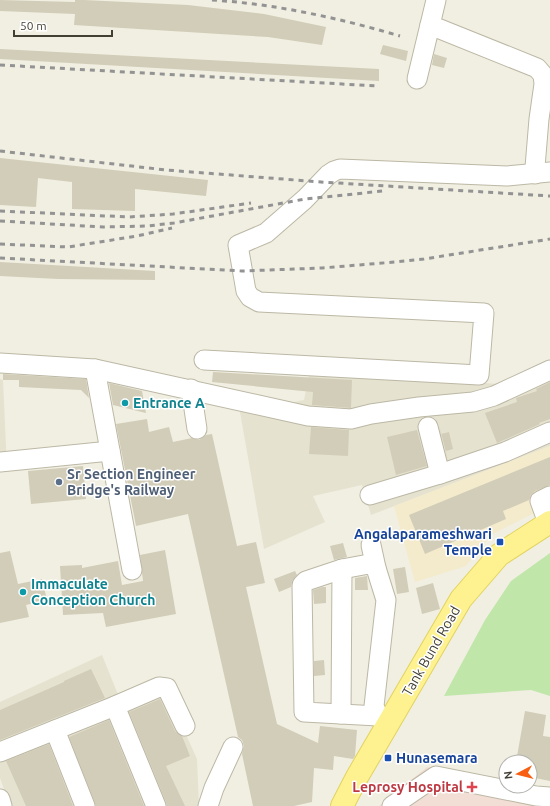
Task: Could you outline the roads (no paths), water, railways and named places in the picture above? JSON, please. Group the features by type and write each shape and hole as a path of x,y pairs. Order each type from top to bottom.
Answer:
{"main road":[{"name":"Tank Bund Road","path":"342,806 383,720 461,599 499,555 549,525"},
{"name":"Tank Bund Road","path":"350,806 369,770 466,603 503,560 549,525"}],"street":[{"path":"417,79 436,0"},
{"path":"430,25 540,71 544,78 544,84 539,119 535,168 543,173"},
{"path":"204,360 479,375 484,314 259,302 250,297 246,291 238,244 266,233 305,199 328,176 334,171 340,169 507,176 543,173"},
{"path":"0,363 95,369 308,416 351,419 406,409 473,402 494,396 550,370"},
{"path":"95,369 132,570"},
{"path":"191,390 197,430"},
{"path":"428,427 440,474"},
{"path":"370,494 440,474 505,452 550,432"},
{"path":"0,462 110,451"},
{"path":"549,525 540,500 550,496"},
{"path":"371,545 376,568 386,600 374,706 383,720"},
{"path":"376,568 369,564 342,568 306,581 302,585 304,712 341,714 383,720"},
{"path":"341,714 342,568"},
{"path":"0,752 163,686 167,688 185,726"},
{"path":"115,706 156,806"},
{"path":"56,730 85,806"},
{"path":"208,806 214,788 233,747"},
{"path":"393,806 436,776 550,798"},
{"path":"0,799 2,806"}],"railway":[{"path":"212,0 283,8 354,23 400,36"},
{"path":"0,65 378,86"},
{"path":"0,151 166,170 321,182 550,196"},
{"path":"0,221 103,227 147,226 174,223 305,199 383,191"},
{"path":"0,211 129,217 173,214 251,203"},
{"path":"0,244 68,247 137,236 172,228"},
{"path":"0,258 242,271 322,268 424,259 550,239"}],"place":[{"name":"Entrance A","path":"125,403"},
{"name":"Sr Section Engineer Bridge's Railway","path":"59,482"},
{"name":"Angalaparameshwari Temple","path":"500,542"},
{"name":"Immaculate Conception Church","path":"23,592"},
{"name":"Hunasemara","path":"388,758"},
{"name":"Leprosy Hospital","path":"472,787"}]}
